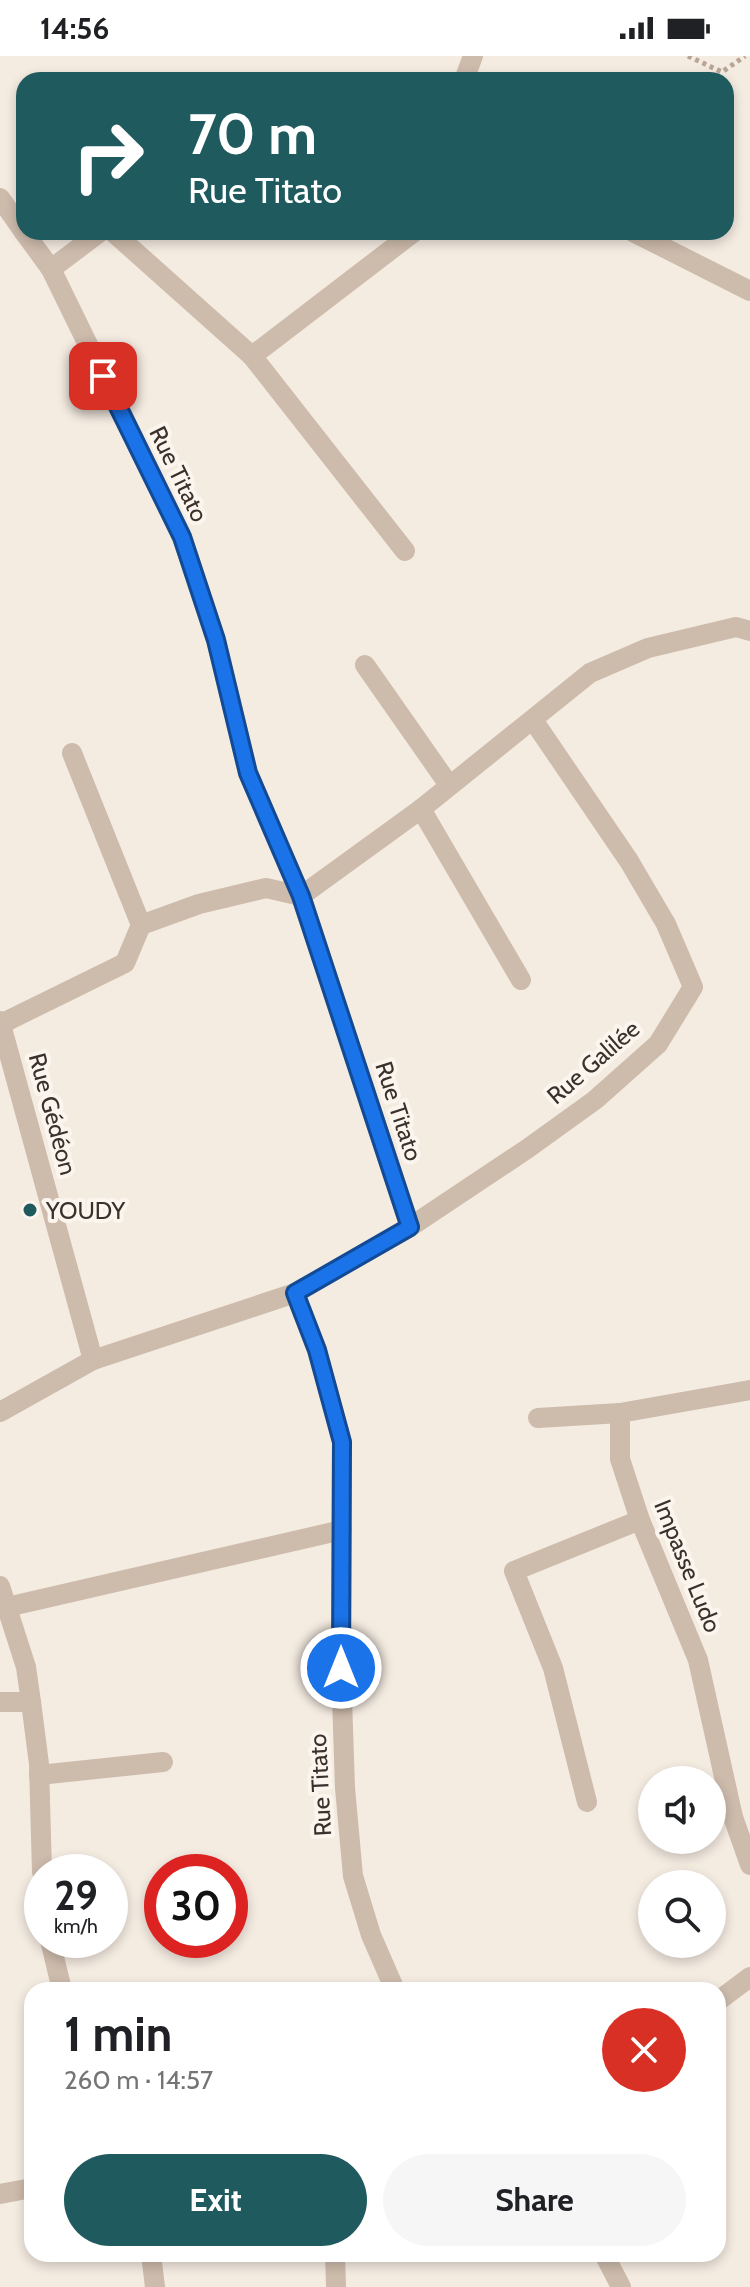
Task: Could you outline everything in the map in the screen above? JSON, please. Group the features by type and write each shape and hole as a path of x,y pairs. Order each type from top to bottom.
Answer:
{"street":[{"name":"Rue Titato","path":"0,198 16,221"},
{"name":"Rue Titato","path":"30,240 51,269 182,537 216,640 248,773 301,896 410,1227"},
{"path":"51,269 89,240"},
{"path":"122,240 252,356 405,551"},
{"path":"252,356 404,240"},
{"path":"649,240 750,291"},
{"path":"141,925 199,904 266,888 301,896 421,809 590,673 648,648 736,627 750,631"},
{"path":"365,665 449,785"},
{"name":"Rue Galilée","path":"410,1227 595,1100 658,1044 693,987 666,924 629,861 533,720"},
{"path":"1,1023 125,963 141,925 72,753"},
{"path":"421,809 521,980"},
{"name":"Rue Gédéon","path":"1,1023 93,1360"},
{"path":"0,1412 93,1360 295,1293 410,1227"},
{"name":"Rue Titato","path":"295,1293 317,1350 342,1442 341,1683 345,1788 353,1876 371,1935 392,1982"},
{"path":"538,1418 620,1413 750,1390"},
{"name":"Impasse Ludo","path":"620,1413 620,1459 640,1520 698,1660 733,1817 750,1865"},
{"path":"587,1802 553,1668 514,1571 640,1520"},
{"path":"7,1607 342,1530"},
{"path":"0,1586 26,1667 39,1775 41,1854"},
{"path":"0,1702 31,1702"},
{"path":"39,1775 163,1762"},
{"path":"54,1958 60,1982"},
{"path":"726,1995 750,1977"},
{"path":"0,2194 24,2190"},
{"path":"152,2262 155,2287"},
{"path":"335,2262 336,2287"},
{"path":"608,2262 621,2287"}],"path":[{"path":"688,56 722,72 745,56"}],"place":[{"name":"YOUDY","path":"30,1210"}],"route":[{"path":"103,376 182,537 216,640 248,773 301,896 410,1227 295,1293 317,1350 342,1442 341,1668"}]}
